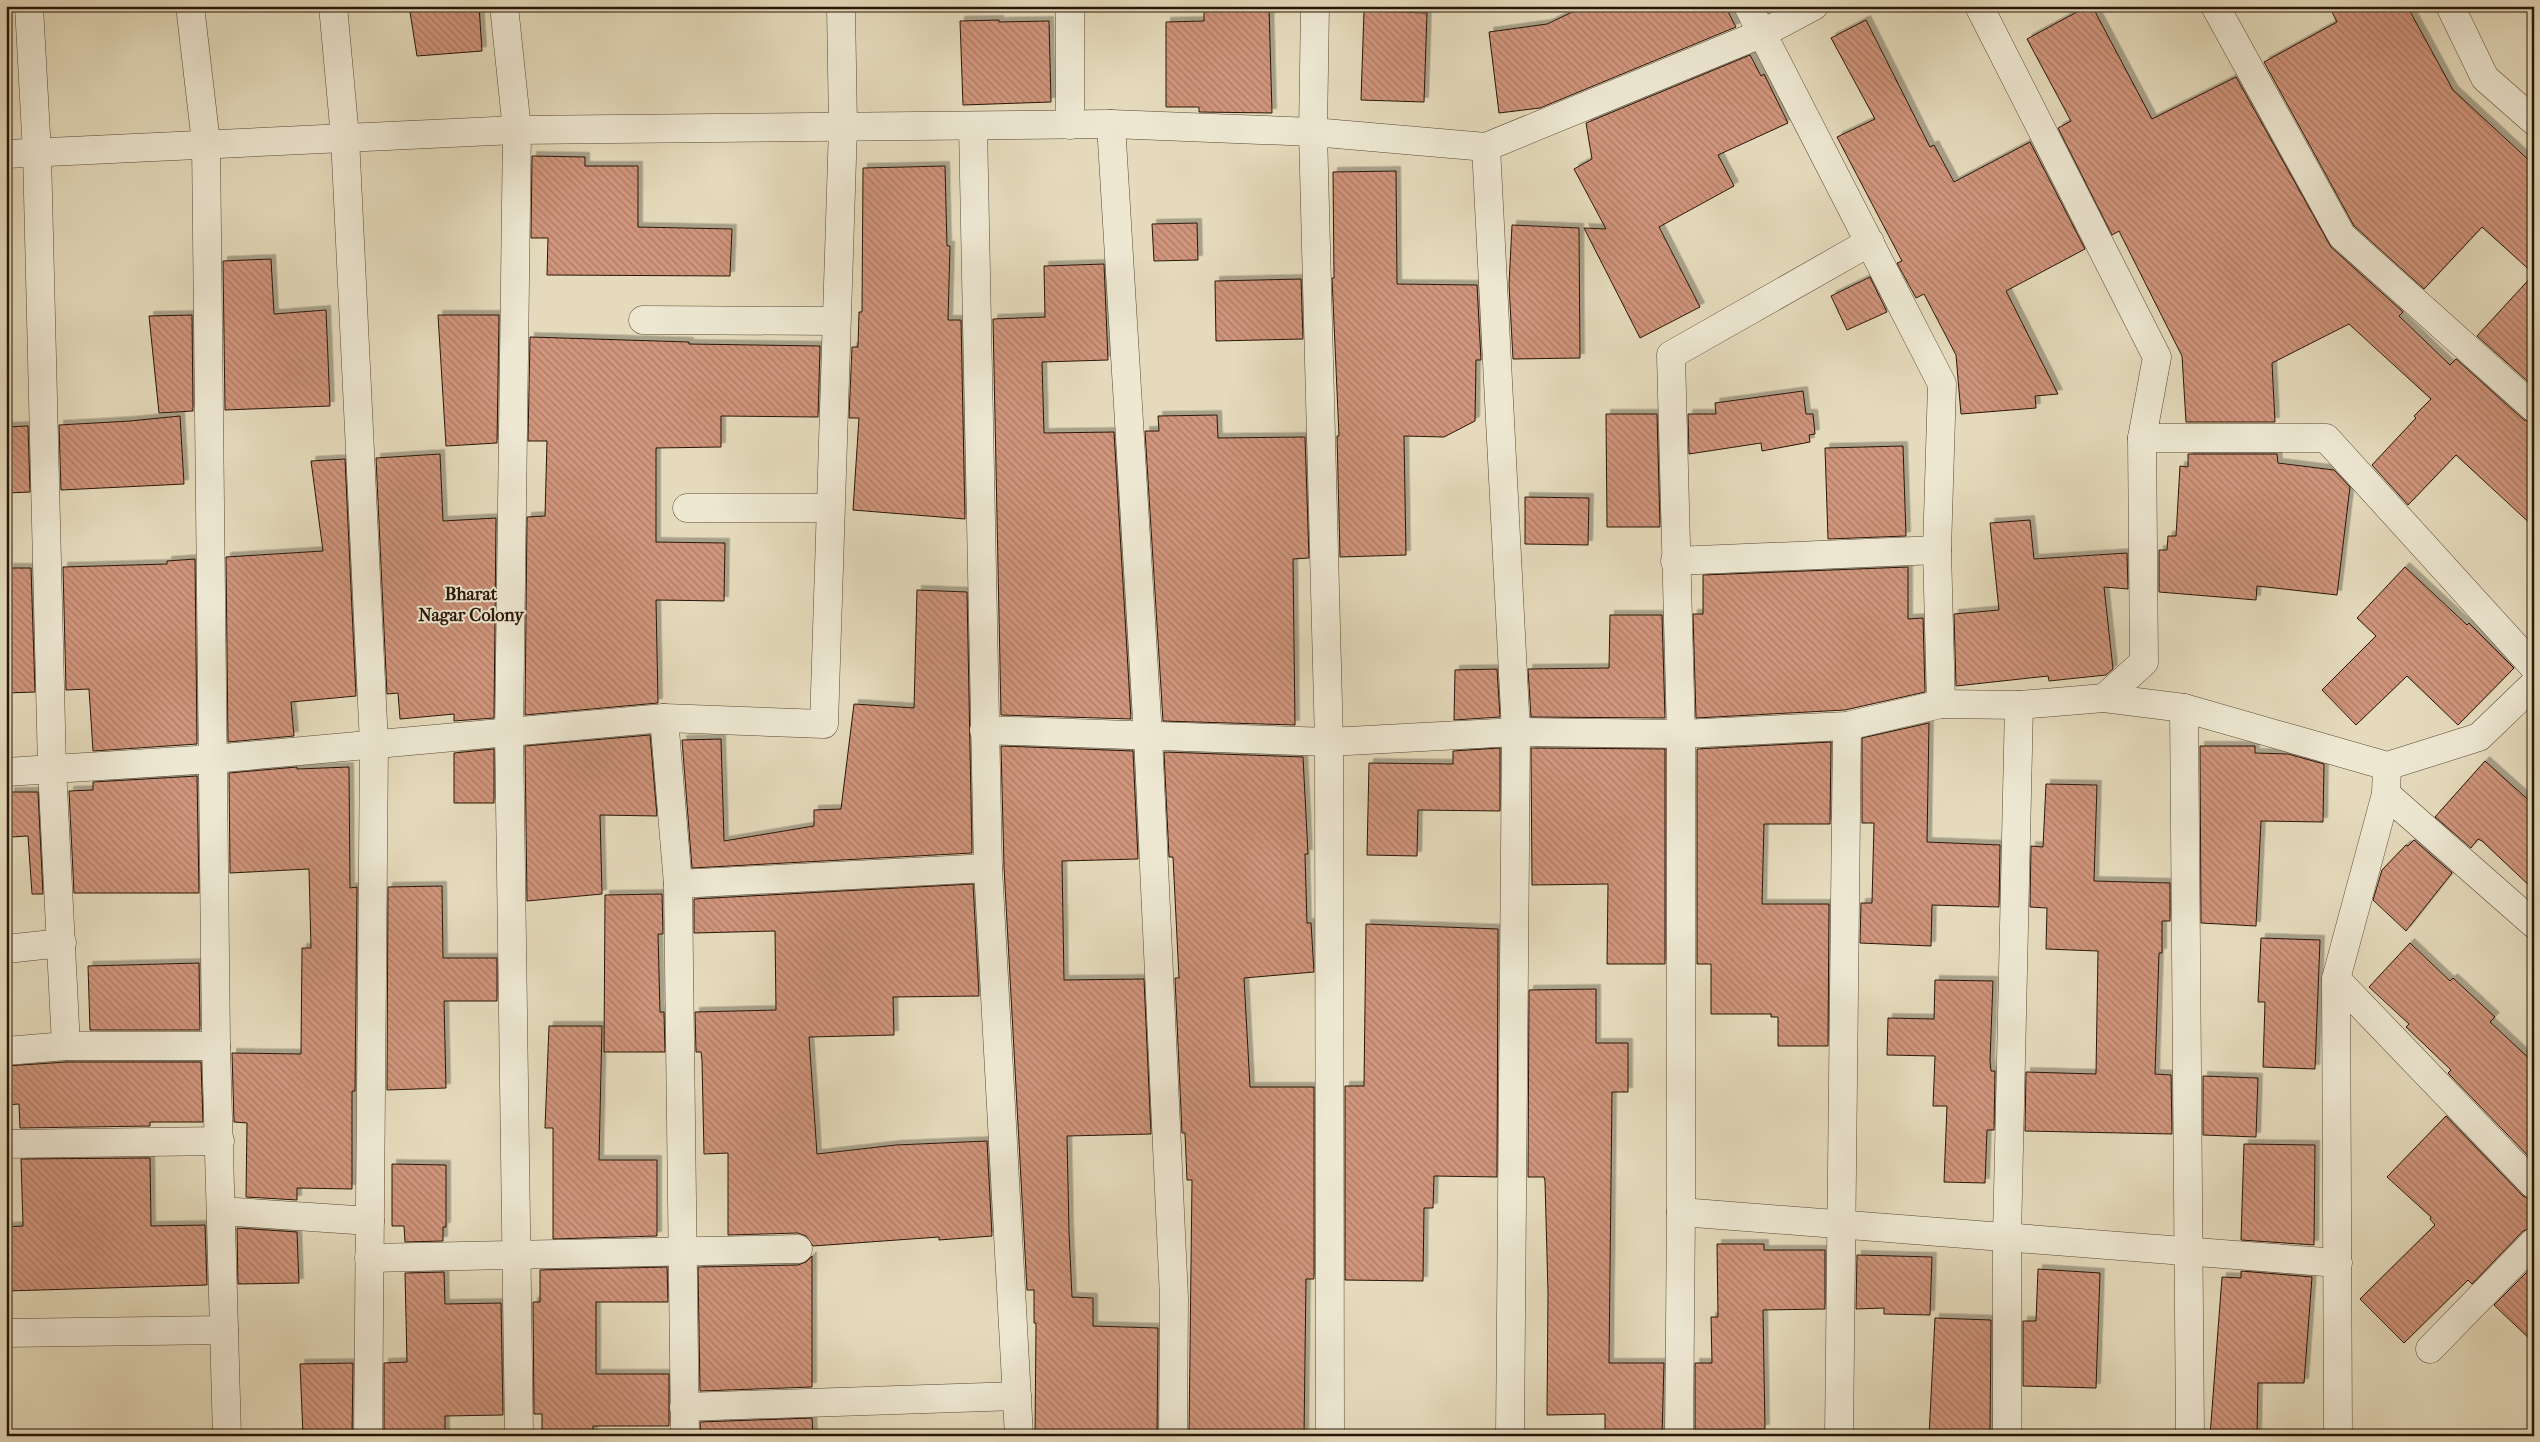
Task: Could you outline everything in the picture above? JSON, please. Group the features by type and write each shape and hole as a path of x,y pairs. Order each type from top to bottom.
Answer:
{"street":[{"path":"29,6 37,153 52,768 66,1046"},
{"path":"190,6 206,143 216,1046 227,1436"},
{"path":"333,6 346,137 374,744 368,1436"},
{"path":"504,6 517,130 509,731 518,1255 519,1436"},
{"path":"6,772 213,760 664,718 824,724 835,321 843,127 841,6"},
{"path":"1070,6 1070,124"},
{"path":"1315,6 1313,132 1329,742 1330,1436"},
{"path":"1748,6 1942,384 1937,550 1941,704"},
{"path":"6,154 206,143 517,130 1070,124 1313,132 1486,147 1763,33 1814,6"},
{"path":"1979,6 2157,358 2142,438 2144,662 2104,698"},
{"path":"2215,6 2342,236 2534,408"},
{"path":"2450,6 2485,78 2534,121"},
{"path":"1111,124 1148,736 1174,1298 1173,1436"},
{"path":"973,126 988,868 1019,1436"},
{"path":"1486,147 1516,732 1510,1436"},
{"path":"1679,1436 1681,734 1671,354 1870,242"},
{"path":"644,320 835,321"},
{"path":"2142,438 2326,438 2534,667"},
{"path":"687,508 830,508"},
{"path":"1675,561 1937,550"},
{"path":"984,730 1329,742 1516,732 1681,734 1847,726 1941,704 2019,705 2104,698 2184,708 2387,766 2480,737 2534,684"},
{"path":"2007,1436 2007,1237 2019,705"},
{"path":"2184,708 2190,1252 2190,1436"},
{"path":"664,718 678,884 684,1436"},
{"path":"1839,1436 1847,726"},
{"path":"2338,1436 2336,980 2386,794 2387,766"},
{"path":"2386,794 2534,924"},
{"path":"678,884 988,868"},
{"path":"6,949 62,943"},
{"path":"2336,980 2534,1185"},
{"path":"6,1051 66,1046 216,1046"},
{"path":"6,1144 220,1141"},
{"path":"221,1212 370,1221"},
{"path":"1681,1212 2338,1263"},
{"path":"2430,1349 2534,1242"},
{"path":"370,1258 798,1248"},
{"path":"6,1333 224,1330"},
{"path":"684,1407 1017,1396"}],"building":[{"path":"452,6 479,6 482,51 417,56 410,12"},
{"path":"1204,6 1269,6 1272,113 1199,112 1199,107 1166,107 1166,22 1204,21"},
{"path":"1585,6 1725,6 1736,27 1540,108 1499,113 1489,32 1547,24"},
{"path":"2088,6 2092,6 2152,119 2236,77 2331,247 2403,312 2399,316 2450,365 2456,359 2524,420 2534,423 2534,527 2456,455 2408,505 2372,465 2431,399 2349,324 2272,363 2275,422 2186,422 2182,356 2119,231 2112,235 2058,128 2071,121 2027,39"},
{"path":"2329,6 2407,6 2453,90 2534,165 2534,274 2482,227 2424,289 2354,226 2264,62 2337,22"},
{"path":"1364,11 1427,13 1424,102 1361,100"},
{"path":"999,20 999,22 1049,21 1051,102 963,105 960,21"},
{"path":"1866,20 1930,147 1934,145 1954,182 2030,142 2085,249 2006,291 2058,394 2035,396 2036,408 1961,414 1956,355 1924,294 1916,298 1897,263 1902,261 1837,137 1875,119 1831,38"},
{"path":"1750,55 1761,76 1764,74 1788,123 1718,155 1734,186 1659,227 1700,307 1640,338 1584,228 1606,229 1574,169 1592,159 1586,123"},
{"path":"532,156 585,157 585,166 638,166 638,227 732,229 730,276 547,275 548,238 531,238"},
{"path":"945,166 947,246 950,246 948,320 961,320 965,519 853,510 859,418 849,418 852,347 858,347 859,312 862,312 863,168"},
{"path":"1396,171 1397,284 1477,285 1481,360 1476,360 1475,421 1444,437 1404,436 1406,555 1340,557 1337,436 1339,436 1332,278 1334,278 1333,172"},
{"path":"1197,223 1198,260 1154,261 1152,224"},
{"path":"1512,225 1579,228 1580,358 1513,359 1509,285"},
{"path":"271,259 274,314 326,310 330,406 225,410 223,261"},
{"path":"1104,264 1108,360 1042,362 1044,433 1114,432 1131,719 1001,715 993,319 1045,317 1044,266"},
{"path":"2534,274 2534,387 2477,336"},
{"path":"1870,277 1887,312 1847,330 1831,296"},
{"path":"1301,279 1303,339 1216,341 1215,281"},
{"path":"192,315 193,411 159,413 149,316"},
{"path":"438,315 499,315 497,443 446,446"},
{"path":"530,337 689,342 689,344 820,346 818,417 721,416 721,447 656,448 656,542 725,543 724,601 656,600 658,703 525,715 527,517 545,516 547,441 528,441"},
{"path":"1803,391 1806,414 1813,414 1815,434 1809,435 1810,442 1762,451 1761,443 1689,454 1688,414 1716,414 1715,403"},
{"path":"1606,414 1657,414 1660,527 1607,527"},
{"path":"1217,415 1218,438 1305,437 1309,558 1293,559 1295,725 1163,721 1145,431 1159,431 1158,416"},
{"path":"180,416 184,484 61,490 59,425"},
{"path":"28,426 30,492 6,493 6,427"},
{"path":"1903,446 1906,536 1828,539 1825,448"},
{"path":"440,454 443,521 496,518 494,718 454,721 454,714 400,719 398,693 387,694 376,458"},
{"path":"2188,454 2277,454 2278,463 2334,470 2350,487 2337,595 2257,586 2256,600 2159,592 2159,550 2167,550 2168,536 2176,536 2180,466 2188,467"},
{"path":"345,459 356,696 291,702 294,736 228,742 226,557 323,551 311,461"},
{"path":"1525,497 1589,498 1588,545 1525,544"},
{"path":"2030,520 2034,559 2127,553 2128,589 2104,587 2113,669 2106,675 2049,681 2048,676 1956,686 1954,614 1999,610 1990,523"},
{"path":"195,559 197,744 93,751 89,689 66,690 63,567 167,564 167,561"},
{"path":"1908,567 1908,619 1923,618 1925,692 1845,710 1696,718 1693,614 1703,614 1703,575"},
{"path":"2405,567 2467,625 2469,623 2514,668 2458,725 2407,676 2356,725 2322,690 2376,636 2357,618"},
{"path":"9,568 31,568 35,692 6,693 6,572 9,572"},
{"path":"917,590 967,592 972,853 692,868 682,740 721,739 724,841 814,826 814,810 841,809 854,704 914,708"},
{"path":"1610,615 1662,615 1665,718 1531,717 1528,669 1609,668"},
{"path":"1497,669 1500,717 1454,720 1455,670"},
{"path":"1929,723 1927,842 2000,845 1999,907 1932,905 1931,946 1860,943 1861,903 1872,903 1874,823 1862,823 1862,738"},
{"path":"650,735 657,816 600,815 602,894 527,901 525,746"},
{"path":"1831,742 1830,824 1764,824 1762,904 1829,904 1828,1046 1778,1046 1778,1017 1771,1017 1771,1014 1711,1014 1711,964 1697,964 1697,749"},
{"path":"1001,746 1133,751 1138,859 1062,861 1064,980 1144,979 1151,1134 1067,1136 1069,1231 1072,1297 1093,1298 1093,1326 1158,1328 1157,1436 1035,1436 1036,1323 1034,1323 1034,1290 1027,1290 1004,867"},
{"path":"2200,746 2255,746 2255,753 2288,754 2324,764 2323,822 2261,821 2256,926 2201,923"},
{"path":"1500,748 1500,811 1418,810 1417,856 1367,855 1369,763 1453,764 1453,751"},
{"path":"1531,748 1665,749 1665,964 1607,964 1608,884 1532,885"},
{"path":"494,749 494,803 454,803 454,753"},
{"path":"1164,752 1303,757 1308,854 1305,854 1307,923 1311,923 1314,972 1244,978 1250,1087 1314,1087 1314,1279 1306,1279 1304,1436 1189,1436 1192,1180 1187,1180 1185,1133 1182,1133 1175,978 1179,978 1173,857 1169,857"},
{"path":"2485,761 2534,805 2534,890 2482,841 2478,839 2471,848 2435,817"},
{"path":"297,767 297,769 349,767 350,888 357,887 355,1091 352,1091 352,1189 297,1188 297,1200 246,1197 247,1123 234,1122 232,1053 301,1054 302,948 311,948 309,869 230,873 229,773"},
{"path":"197,776 199,893 74,893 69,791 93,790 93,782"},
{"path":"2046,784 2097,785 2094,881 2170,883 2170,921 2162,921 2162,953 2159,953 2155,1074 2171,1075 2172,1134 2025,1131 2026,1072 2096,1074 2098,951 2046,949 2047,908 2030,907 2031,846 2043,847"},
{"path":"10,792 38,792 43,894 32,894 28,836 11,837"},
{"path":"2414,840 2452,873 2406,931 2373,900 2382,870 2406,845 2408,846"},
{"path":"973,884 979,996 893,997 894,1035 809,1037 817,1154 896,1145 987,1141 992,1236 939,1240 939,1237 813,1246 806,1236 798,1233 728,1235 728,1153 704,1154 702,1060 701,1052 696,1052 695,1012 776,1010 775,931 694,933 694,899"},
{"path":"442,886 443,958 497,958 497,1001 444,1001 446,1088 387,1090 388,887"},
{"path":"662,894 663,934 658,934 660,1012 664,1012 665,1052 604,1052 605,895"},
{"path":"1366,924 1498,929 1497,1177 1434,1176 1433,1208 1424,1208 1423,1281 1345,1280 1345,1086 1364,1086"},
{"path":"2261,938 2320,940 2315,1069 2263,1067 2265,1002 2258,1002"},
{"path":"2410,943 2450,981 2453,978 2495,1017 2490,1022 2534,1063 2534,1162 2448,1073 2451,1070 2406,1027 2409,1024 2369,987"},
{"path":"199,963 200,1030 90,1030 88,966"},
{"path":"1935,980 1993,981 1990,1061 1991,1071 1995,1071 1994,1130 1987,1130 1985,1183 1944,1182 1947,1106 1933,1106 1935,1056 1887,1055 1888,1018 1934,1019"},
{"path":"1596,989 1596,1043 1628,1043 1628,1092 1612,1092 1609,1363 1664,1363 1662,1436 1605,1436 1605,1414 1547,1415 1548,1293 1545,1181 1544,1177 1528,1177 1529,990"},
{"path":"549,1026 602,1026 599,1160 657,1160 657,1236 553,1239 553,1128 545,1128"},
{"path":"67,1062 201,1062 203,1122 150,1122 150,1126 20,1128 19,1104 6,1105 6,1066"},
{"path":"2203,1076 2258,1078 2256,1137 2203,1135"},
{"path":"2446,1116 2523,1196 2534,1200 2534,1227 2523,1231 2472,1284 2468,1280 2404,1343 2360,1299 2435,1225 2430,1219 2431,1217 2387,1177"},
{"path":"2244,1144 2315,1145 2314,1245 2241,1240"},
{"path":"150,1158 151,1226 205,1225 207,1285 6,1291 6,1227 23,1226 21,1159"},
{"path":"392,1164 446,1165 446,1227 443,1227 443,1241 405,1242 404,1226 392,1226"},
{"path":"237,1228 297,1232 299,1283 238,1284"},
{"path":"1717,1244 1764,1244 1764,1250 1825,1250 1825,1309 1763,1310 1765,1429 1695,1430 1695,1363 1712,1363 1711,1317 1718,1317"},
{"path":"1857,1255 1932,1257 1930,1315 1884,1314 1884,1308 1856,1309"},
{"path":"812,1256 812,1387 700,1391 698,1267 798,1265 806,1262"},
{"path":"2534,1265 2534,1343 2494,1305"},
{"path":"667,1267 668,1302 596,1302 596,1374 669,1374 669,1426 593,1426 593,1436 542,1436 542,1414 534,1414 533,1302 540,1302 540,1270"},
{"path":"2038,1269 2100,1273 2096,1388 2023,1386 2023,1321 2036,1321"},
{"path":"2241,1271 2312,1277 2304,1383 2258,1383 2257,1436 2210,1436 2222,1277 2241,1278"},
{"path":"444,1272 445,1304 501,1303 503,1415 445,1416 445,1436 384,1436 384,1363 407,1362 405,1273"},
{"path":"1935,1318 1991,1320 1990,1436 1929,1436"},
{"path":"353,1363 352,1436 303,1436 300,1364"},
{"path":"812,1418 813,1436 701,1436 700,1422"}],"district":[{"name":"Bharat Nagar Colony","path":"471,604"}]}
